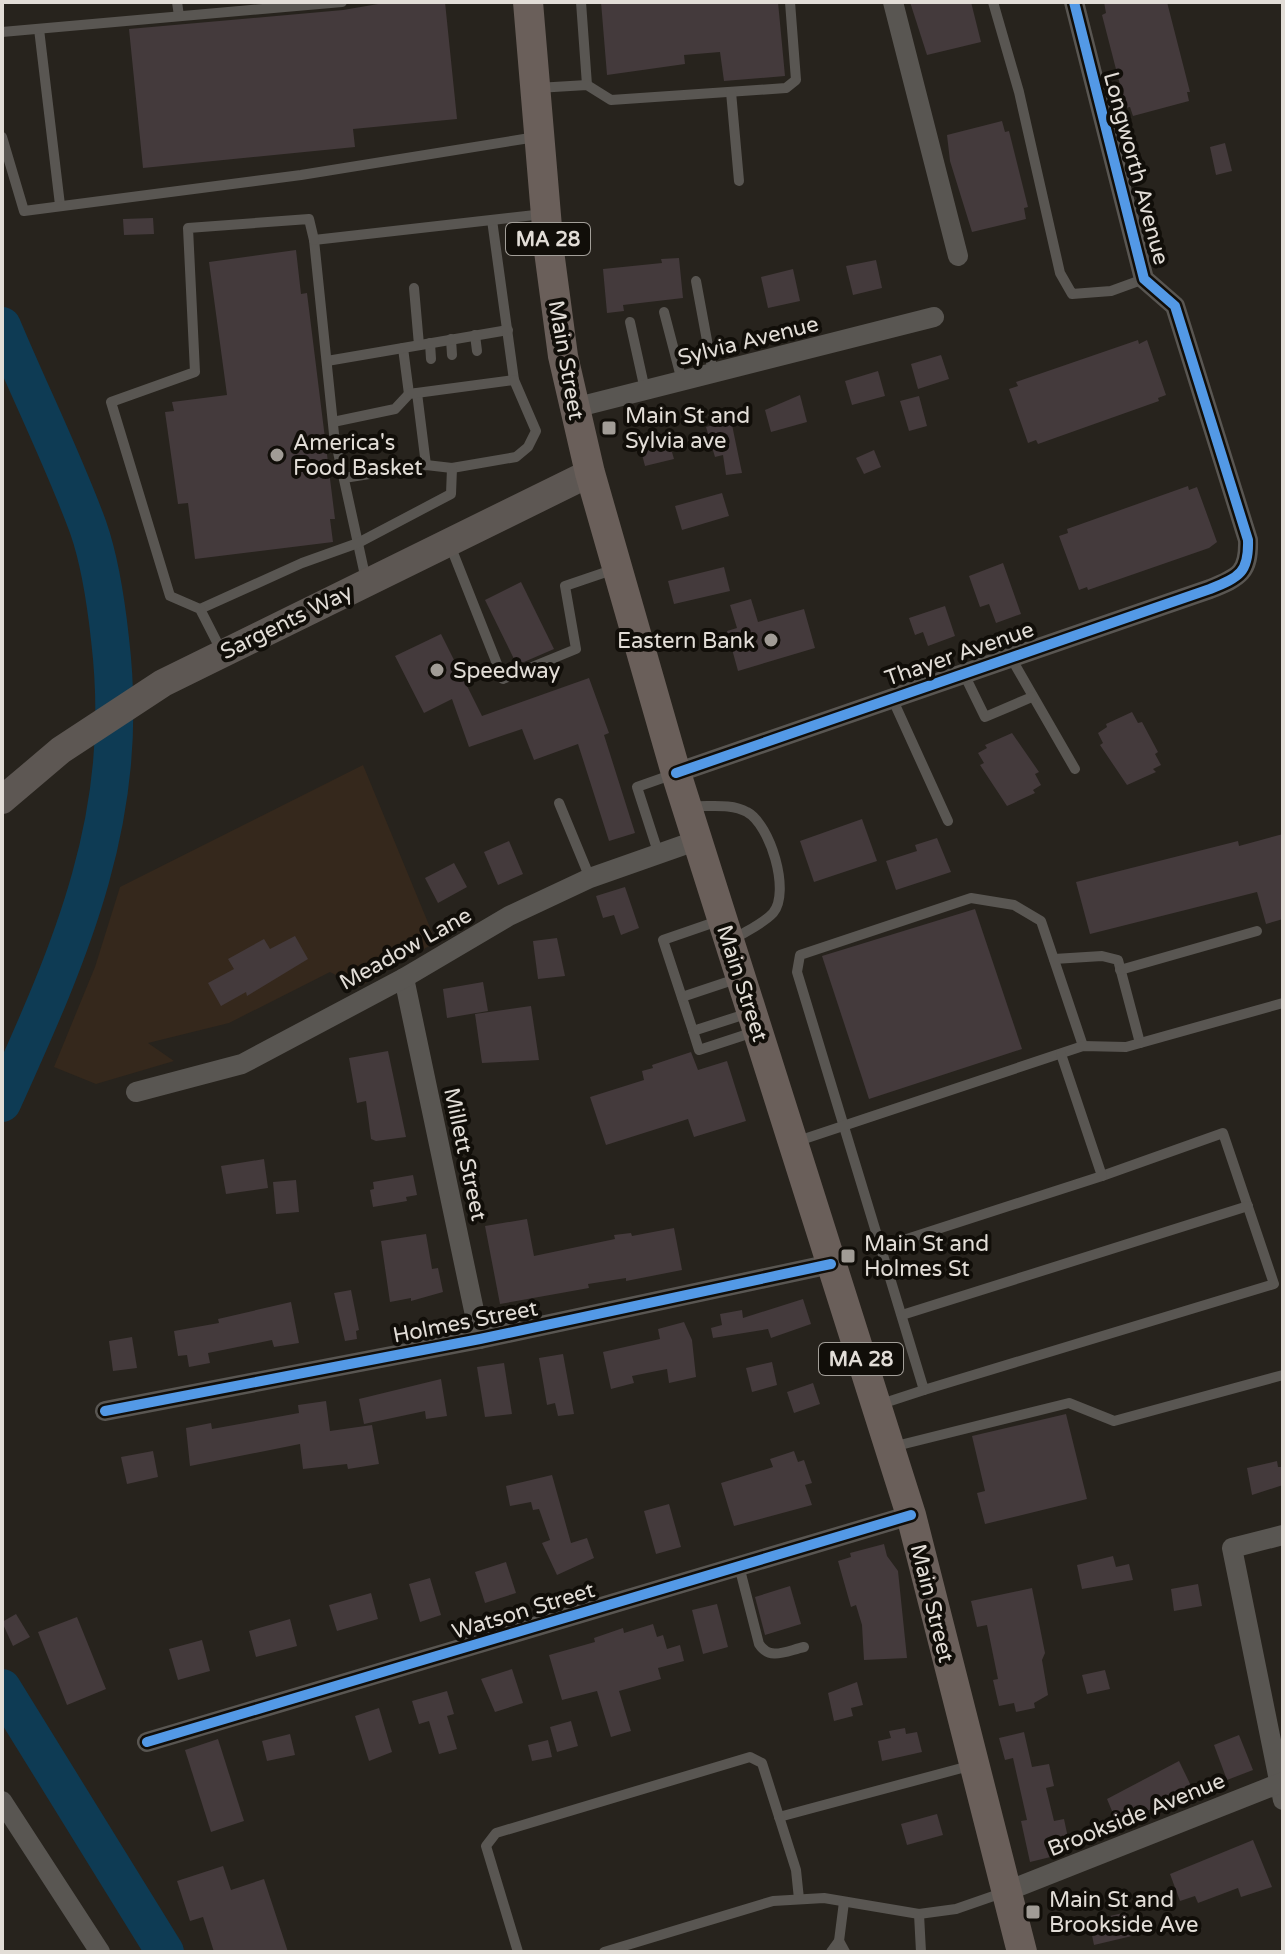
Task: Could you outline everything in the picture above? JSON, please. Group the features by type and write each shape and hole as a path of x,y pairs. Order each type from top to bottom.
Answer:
{"main road":[{"name":"Main Street","path":"528,2 546,214 563,356 590,473 676,773 911,1515 1022,1952"},
{"name":"Sargents Way","path":"2,800 61,750 163,683 590,473"}],"street":[{"path":"893,2 958,256"},
{"name":"Longworth Avenue","path":"1074,2 1144,279 1175,306 1248,540 1249,563"},
{"name":"Sylvia Avenue","path":"574,408 934,317"},
{"name":"Thayer Avenue","path":"676,773 1210,589 1228,582 1249,563"},
{"name":"Meadow Lane","path":"136,1092 242,1064 404,978 509,916 590,878 698,840"},
{"name":"Millett Street","path":"404,978 480,1339"},
{"name":"Holmes Street","path":"105,1411 480,1339 831,1264"},
{"name":"Watson Street","path":"147,1742 911,1515"},
{"path":"1281,1788 1232,1548 1283,1535"},
{"name":"Brookside Avenue","path":"1007,1891 1281,1788"},
{"path":"2,1801 100,1952"}],"lane":[{"path":"177,2 179,16"},
{"path":"2,32 342,2"},
{"path":"581,2 587,85"},
{"path":"535,89 587,85 611,100 786,88 796,80 790,2"},
{"path":"993,2 1019,92 1060,273 1072,294 1111,291 1144,279"},
{"path":"39,29 60,205"},
{"path":"731,92 739,181"},
{"path":"2,137 24,211 301,175 539,137"},
{"path":"314,240 546,214"},
{"path":"222,652 200,609 170,596 111,402 195,372 188,228 309,219 314,240 333,422 366,582"},
{"path":"344,478 426,465 452,468 516,457 528,447 536,431 514,380 492,220"},
{"path":"696,281 713,373"},
{"path":"414,288 424,344 431,359"},
{"path":"664,312 682,381"},
{"path":"630,322 645,390"},
{"path":"327,361 508,330"},
{"path":"475,335 477,351"},
{"path":"451,339 452,355"},
{"path":"403,348 426,465"},
{"path":"333,422 395,409 413,394 434,386 481,380 514,380"},
{"path":"200,609 302,563 358,543 451,494 452,468"},
{"path":"449,541 503,679 576,649 565,586 616,568"},
{"path":"1010,656 1075,769"},
{"path":"963,672 985,717 1032,697"},
{"path":"892,698 948,821"},
{"path":"658,852 637,787 676,773"},
{"path":"559,803 590,878"},
{"path":"687,806 745,810 757,818 773,853 782,885 780,901 772,914 726,931 663,940 699,1050 755,1021"},
{"path":"924,1390 846,1125 797,972 800,955 971,898 986,898 1014,905 1041,921 1083,1046"},
{"path":"1120,970 1257,931"},
{"path":"1054,959 1102,956 1118,960 1140,1043"},
{"path":"682,997 741,977"},
{"path":"793,1142 1083,1046 1126,1047 1283,1003"},
{"path":"693,1031 755,1021"},
{"path":"1061,1054 1102,1176"},
{"path":"876,1406 1274,1284 1223,1133 1102,1176 882,1247"},
{"path":"902,1315 1248,1206"},
{"path":"889,1447 1069,1403 1114,1421 1283,1375"},
{"path":"739,1566 764,1653 772,1655 804,1647"},
{"path":"518,1952 486,1846 496,1833 750,1757 762,1763 796,1870 799,1899"},
{"path":"779,1817 975,1764"},
{"path":"604,1952 743,1908 799,1899 844,1902 919,1914 956,1909 1007,1891"},
{"path":"831,1952 839,1941 844,1902"},
{"path":"919,1914 921,1952"},
{"path":"839,1941 845,1952"}],"shaded area":[{"path":"363,765 436,942 359,987 330,972 229,1023 148,1043 174,1061 96,1084 54,1067 95,967 120,887"}],"building":[{"path":"390,2 445,2 457,119 353,129 355,147 143,168 129,29 343,10"},
{"path":"601,2 778,2 785,76 724,81 720,52 684,55 685,64 607,75"},
{"path":"910,2 971,2 981,42 927,55"},
{"path":"1104,2 1167,2 1190,92 1187,92 1189,101 1133,116 1130,107 1126,108 1102,15 1106,13"},
{"path":"1002,121 1005,132 1009,131 1028,207 1024,208 1026,219 972,232 950,161 947,135"},
{"path":"1225,143 1232,171 1216,175 1210,147"},
{"path":"153,218 154,234 124,235 123,219"},
{"path":"296,250 301,294 307,293 335,519 330,519 333,542 195,559 188,503 178,504 165,412 174,411 172,402 227,395 209,262"},
{"path":"679,258 683,298 623,305 624,311 607,313 603,269 662,263 661,259"},
{"path":"876,260 882,288 853,295 846,266"},
{"path":"793,269 800,301 768,308 761,277"},
{"path":"1138,340 1139,344 1147,340 1166,395 1158,398 1159,401 1038,444 1036,440 1028,443 1009,389 1018,386 1016,382"},
{"path":"941,355 949,379 918,389 911,364"},
{"path":"878,371 885,396 852,405 845,381"},
{"path":"800,395 807,422 771,432 765,410"},
{"path":"919,396 927,426 909,431 900,401"},
{"path":"731,420 742,473 726,475 723,455 715,457 706,427"},
{"path":"667,435 674,459 645,466 639,443"},
{"path":"874,450 881,467 864,474 856,458"},
{"path":"1188,486 1189,490 1197,487 1217,542 1209,548 1088,590 1087,587 1079,590 1059,536 1068,533 1067,529"},
{"path":"722,493 729,516 682,530 675,506"},
{"path":"1003,563 1021,614 996,623 989,604 980,607 969,576"},
{"path":"724,567 730,591 674,604 668,581"},
{"path":"521,582 554,649 517,665 485,600"},
{"name":"Eastern Bank","path":"751,599 758,622 804,609 815,648 738,671 727,631 737,628 730,605"},
{"path":"945,606 955,636 928,646 923,632 915,635 909,618"},
{"path":"441,634 482,716 589,678 609,733 604,735 635,833 609,841 578,744 534,760 522,729 469,747 452,699 424,713 395,656"},
{"path":"1132,712 1138,723 1142,722 1158,752 1155,754 1161,765 1153,769 1156,772 1127,785 1100,745 1103,743 1098,733 1107,727 1106,724"},
{"path":"1012,733 1039,772 1035,774 1041,785 1033,790 1035,793 1007,806 980,765 984,763 978,753 987,748 985,745"},
{"path":"862,819 877,861 814,882 800,841"},
{"path":"1283,834 1283,919 1266,924 1257,892 1090,934 1076,882 1238,841 1239,846"},
{"path":"937,838 951,872 896,890 886,861 917,851 915,845"},
{"path":"509,841 523,874 498,885 484,852"},
{"path":"454,863 467,887 438,903 425,878"},
{"path":"625,887 639,928 621,935 614,915 603,918 596,896"},
{"path":"975,909 1022,1049 869,1099 822,956"},
{"path":"295,936 308,959 247,996 246,992 221,1006 208,983 234,969 228,959 264,939 270,949"},
{"path":"557,938 565,976 538,979 533,941"},
{"path":"483,982 488,1011 447,1018 443,989"},
{"path":"531,1006 539,1060 482,1063 475,1014"},
{"path":"388,1051 406,1137 376,1141 371,1139 366,1101 357,1103 349,1058"},
{"path":"691,1052 698,1070 727,1061 746,1121 694,1137 688,1119 606,1145 590,1097 644,1080 642,1071 653,1068 652,1065"},
{"path":"264,1159 268,1188 226,1194 221,1166"},
{"path":"413,1175 417,1195 406,1197 407,1201 373,1207 370,1190 374,1189 373,1182"},
{"path":"296,1180 299,1212 276,1214 273,1182"},
{"path":"527,1219 534,1256 615,1239 614,1235 631,1233 632,1236 674,1228 682,1270 626,1281 626,1278 588,1284 589,1288 500,1304 485,1226"},
{"path":"426,1234 432,1269 438,1268 443,1292 411,1301 411,1298 390,1302 381,1241"},
{"path":"351,1290 359,1330 356,1331 357,1339 345,1341 334,1293"},
{"path":"803,1299 811,1324 771,1338 768,1329 713,1338 711,1328 722,1325 720,1314 742,1310 743,1318"},
{"path":"291,1302 299,1343 274,1347 272,1340 208,1353 210,1363 189,1367 187,1355 178,1356 174,1331 219,1323 218,1319"},
{"path":"684,1322 692,1340 696,1377 669,1383 667,1369 632,1376 634,1383 611,1389 603,1352 660,1339 658,1329"},
{"path":"132,1337 137,1368 113,1371 109,1341"},
{"path":"563,1354 574,1414 558,1416 555,1403 547,1405 539,1358"},
{"path":"772,1362 777,1385 752,1392 746,1368"},
{"path":"504,1363 512,1414 485,1417 477,1367"},
{"path":"441,1379 447,1416 426,1419 425,1411 364,1424 359,1399"},
{"path":"813,1383 820,1404 794,1413 787,1392"},
{"path":"326,1401 330,1431 372,1425 379,1464 348,1469 347,1464 303,1469 300,1444 190,1466 186,1428 211,1423 212,1429 299,1413 298,1405"},
{"path":"1066,1414 1087,1499 985,1524 977,1493 985,1491 972,1436"},
{"path":"153,1451 158,1477 127,1484 121,1457"},
{"path":"794,1451 798,1462 804,1460 812,1483 805,1485 812,1505 734,1526 721,1483 773,1467 770,1459"},
{"path":"1277,1461 1278,1467 1283,1467 1283,1485 1252,1495 1247,1468"},
{"path":"552,1475 571,1543 587,1538 594,1558 557,1575 542,1543 550,1540 539,1509 533,1510 531,1502 510,1506 506,1486"},
{"path":"669,1504 681,1547 656,1554 644,1511"},
{"path":"884,1544 887,1556 898,1571 907,1658 864,1660 862,1625 856,1605 851,1607 838,1561 851,1557 850,1553"},
{"path":"1113,1556 1116,1567 1129,1564 1133,1580 1082,1589 1077,1565"},
{"path":"506,1562 516,1593 485,1603 475,1572"},
{"path":"430,1578 441,1615 420,1622 409,1584"},
{"path":"1198,1584 1202,1606 1174,1611 1171,1589"},
{"path":"790,1586 801,1624 765,1635 755,1597"},
{"path":"1032,1588 1045,1653 1042,1660 1048,1695 1034,1703 1035,1708 1016,1712 1014,1703 999,1706 993,1680 998,1679 987,1625 977,1627 971,1601"},
{"path":"371,1593 378,1619 337,1631 329,1605"},
{"path":"717,1604 728,1647 703,1654 692,1610"},
{"path":"16,1614 30,1637 13,1646 2,1622"},
{"path":"77,1617 106,1689 67,1705 38,1632"},
{"path":"290,1619 297,1646 256,1657 249,1631"},
{"path":"653,1624 657,1637 663,1635 667,1649 680,1645 684,1661 658,1668 661,1679 619,1691 631,1731 611,1737 597,1691 562,1700 549,1655 595,1642 594,1638 623,1628 624,1633"},
{"path":"202,1640 210,1671 178,1680 169,1649"},
{"path":"512,1669 523,1703 495,1712 481,1679"},
{"path":"1105,1670 1110,1689 1087,1694 1082,1675"},
{"path":"857,1682 863,1705 851,1708 853,1716 834,1721 828,1693"},
{"path":"447,1691 454,1714 447,1716 457,1749 439,1754 429,1721 419,1724 412,1701"},
{"path":"379,1708 392,1752 369,1761 355,1716"},
{"path":"571,1721 578,1746 557,1752 550,1727"},
{"path":"905,1728 906,1734 917,1732 922,1752 882,1761 878,1741 891,1738 889,1731"},
{"path":"1024,1732 1032,1767 1049,1764 1054,1786 1046,1788 1054,1821 1064,1819 1071,1852 1030,1862 1021,1821 1027,1820 1013,1758 1005,1760 999,1738"},
{"path":"290,1734 295,1755 267,1761 262,1741"},
{"path":"1239,1735 1253,1770 1227,1780 1214,1745"},
{"path":"218,1739 244,1821 211,1832 185,1750"},
{"path":"548,1740 552,1757 532,1761 528,1745"},
{"path":"1179,1761 1194,1792 1117,1823 1107,1799"},
{"path":"937,1814 943,1835 907,1845 901,1824"},
{"path":"1253,1840 1272,1887 1241,1897 1238,1888 1198,1903 1195,1896 1180,1901 1170,1874"},
{"path":"223,1866 231,1890 264,1879 288,1952 214,1952 203,1917 190,1921 177,1881"},
{"path":"1127,1912 1132,1936 1094,1945 1089,1921"}],"waterway":[{"path":"2,326 68,476 92,540 107,611 114,703 112,764 104,822 90,878 52,989 2,1103"},
{"path":"2,1688 165,1952"}],"cycle path":[{"path":"676,773 1210,589 1241,572 1247,559 1248,540 1175,306 1144,279 1074,2"},
{"path":"105,1411 480,1339 831,1264"},
{"path":"147,1742 911,1515"}],"place":[{"name":"Main St and Sylvia ave","path":"609,428"},
{"name":"America's Food Basket","path":"277,455"},
{"name":"Eastern Bank","path":"771,640"},
{"name":"Speedway","path":"437,670"},
{"name":"Main St and Holmes St","path":"848,1256"},
{"name":"Main St and Brookside Ave","path":"1033,1912"}]}
